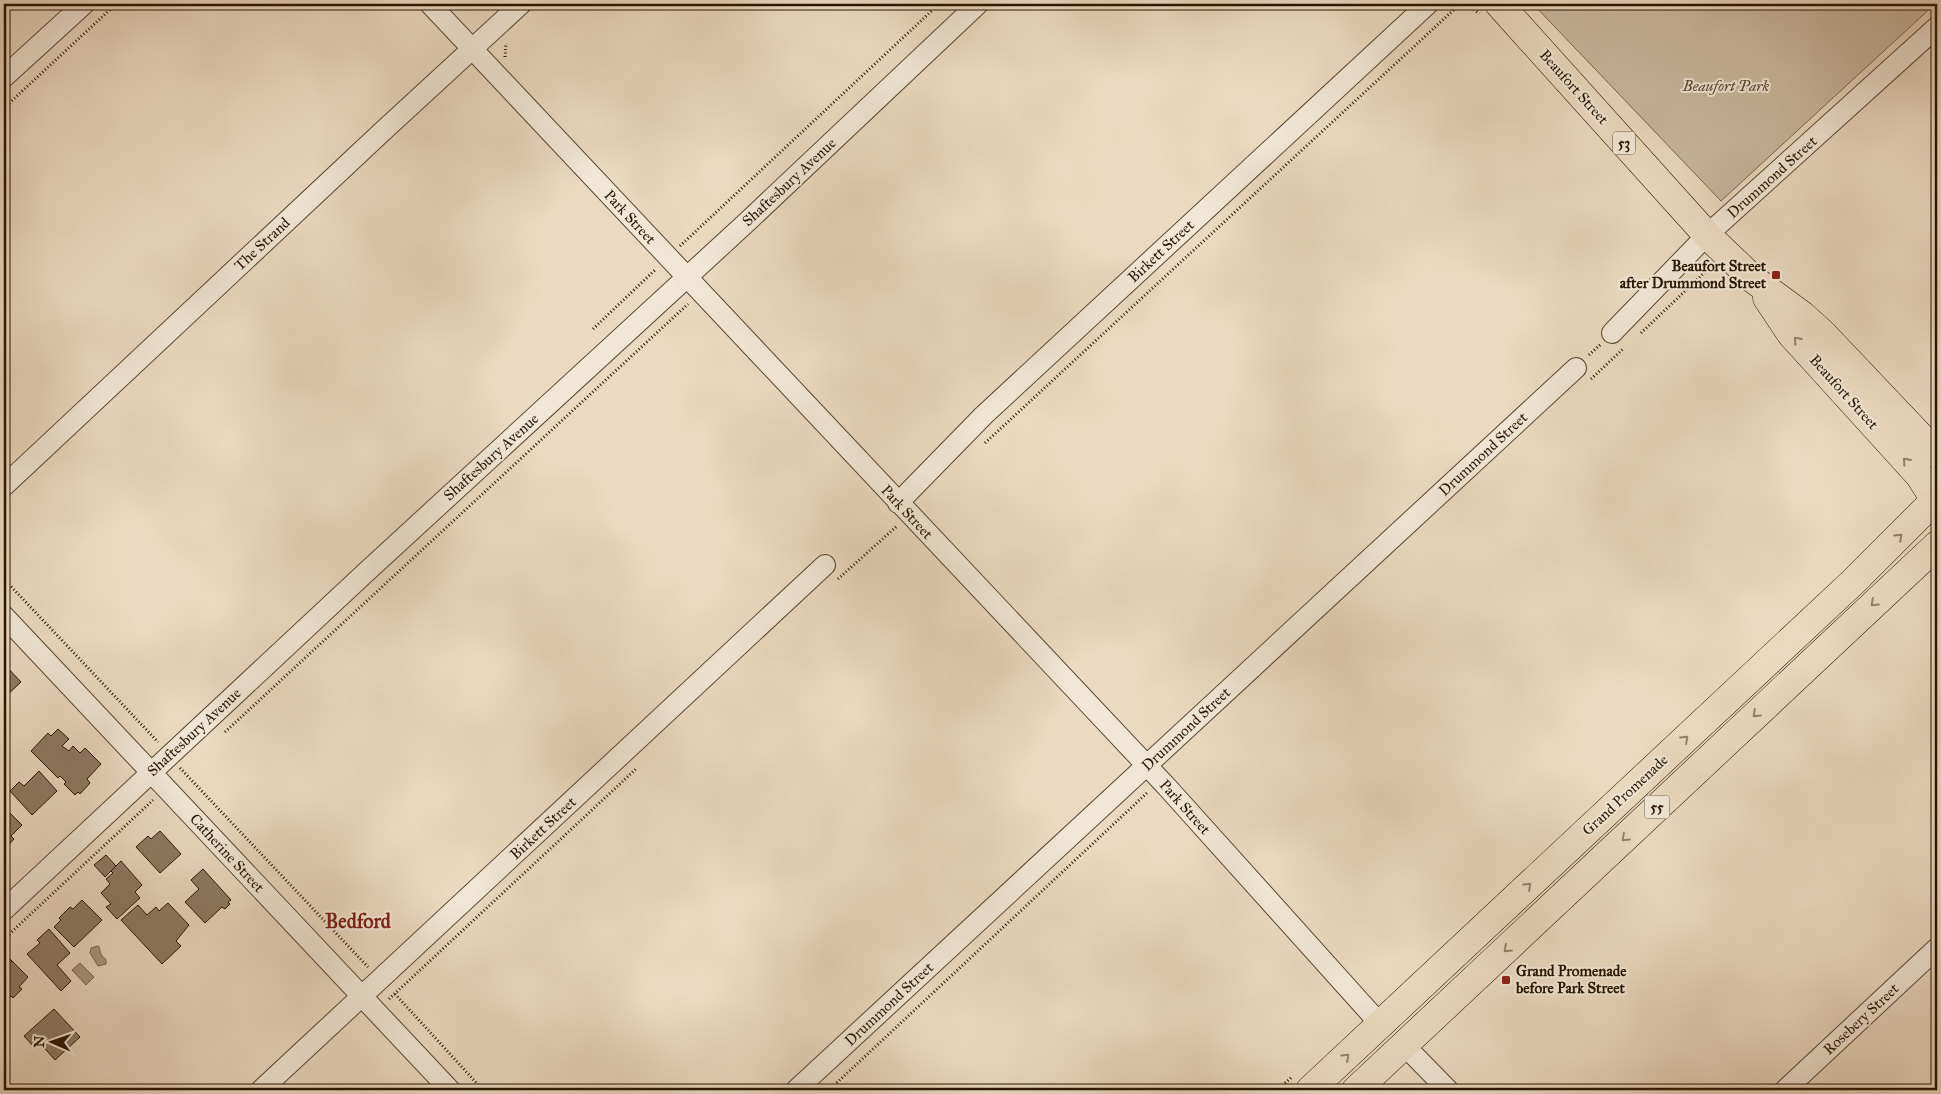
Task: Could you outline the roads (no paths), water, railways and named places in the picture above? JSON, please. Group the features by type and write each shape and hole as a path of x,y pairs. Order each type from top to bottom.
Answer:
{"main road":[{"name":"Beaufort Street","path":"1499,4 1707,234 1753,279 1802,315 1823,334 1937,454"},
{"name":"Beaufort Street","path":"1753,279 1791,334 1919,475 1937,500"},
{"path":"1823,334 1849,344 1937,430"},
{"name":"Grand Promenade","path":"1310,1090 1853,582 1937,500"},
{"name":"Grand Promenade","path":"1356,1090 1937,545"},
{"path":"1910,570 1933,565 1937,566"}],"street":[{"path":"4,77 84,4"},
{"name":"Park Street","path":"430,4 668,258 683,282 903,508 1147,766 1381,1025"},
{"name":"The Strand","path":"4,486 521,4"},
{"name":"Shaftesbury Avenue","path":"4,910 363,574 683,282 978,4"},
{"name":"Birkett Street","path":"903,508 984,415 1428,4"},
{"name":"Drummond Street","path":"1612,333 1707,234 1937,27"},
{"name":"Drummond Street","path":"796,1090 1576,368"},
{"name":"Birkett Street","path":"261,1090 380,979 831,572"},
{"name":"Catherine Street","path":"4,616 450,1090"},
{"name":"Rosebery Street","path":"1785,1090 1937,948"},
{"path":"1404,1045 1448,1090"}],"place":[{"name":"Beaufort Street after Drummond Street","path":"1776,275"},
{"name":"Grand Promenade before Park Street","path":"1506,980"}],"district":[{"name":"Bedford","path":"358,921"}],"park label":[{"name":"Beaufort Park","path":"1726,86"}]}
